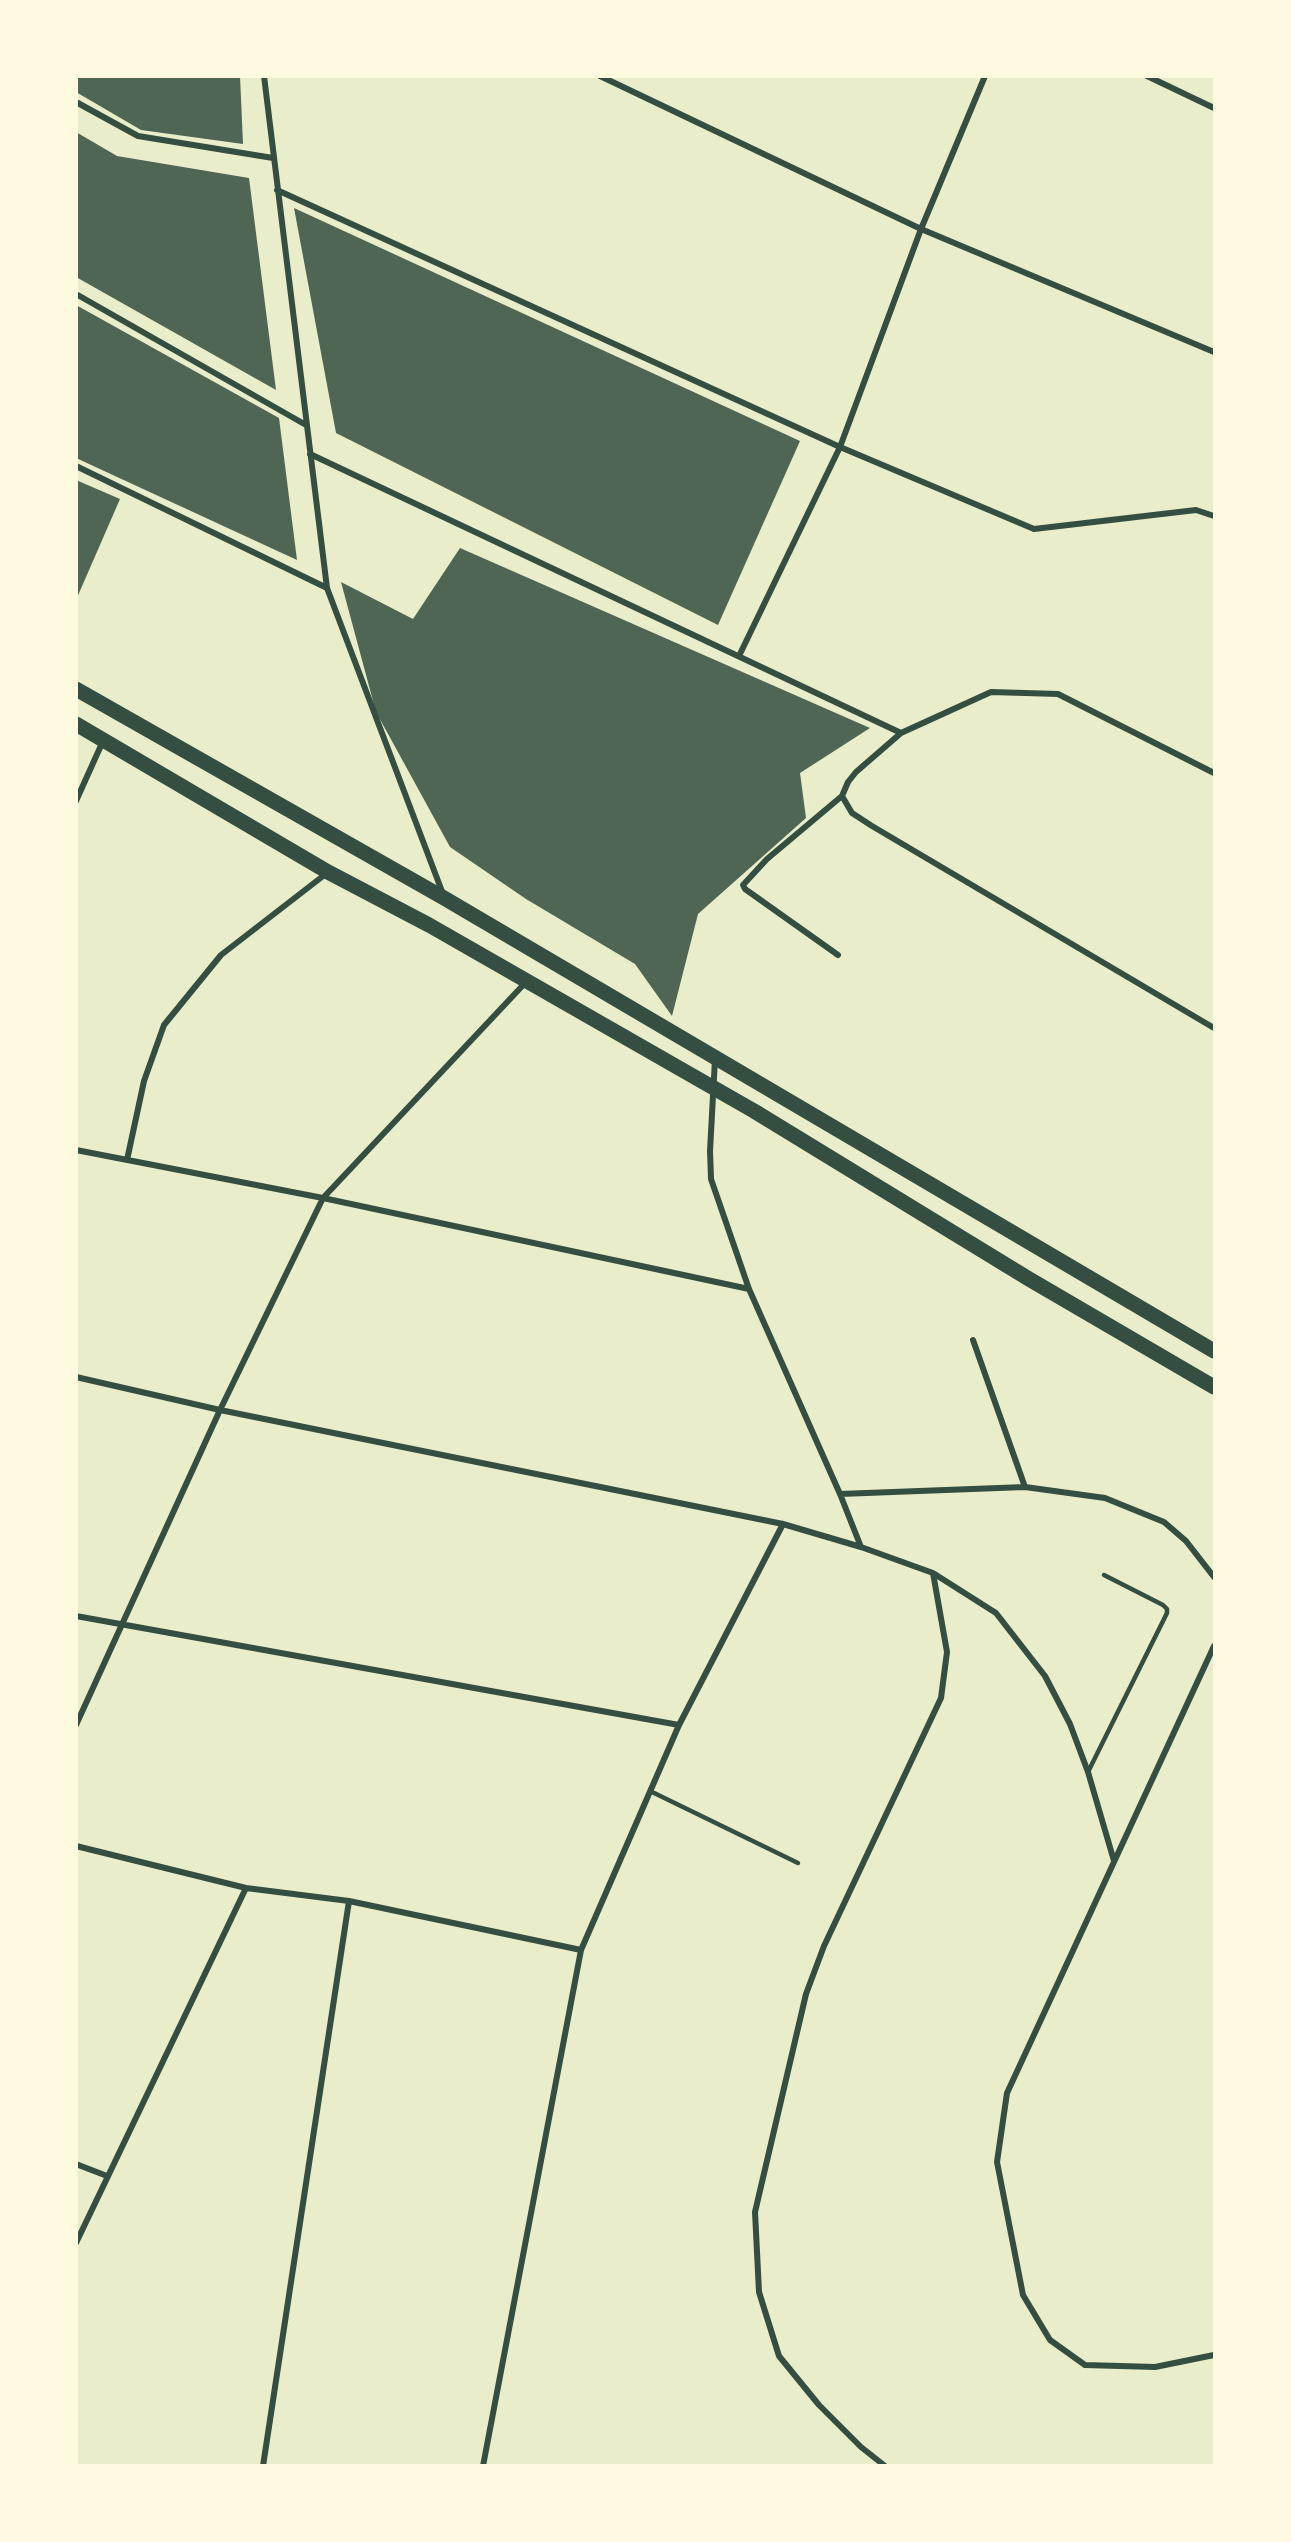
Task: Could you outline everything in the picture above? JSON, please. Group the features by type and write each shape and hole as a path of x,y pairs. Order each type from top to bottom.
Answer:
{"main road":[{"path":"76,689 444,898 1215,1351"},
{"path":"76,724 328,872 429,925 715,1088 1029,1279 1215,1387"}],"street":[{"path":"264,76 327,588 444,898"},
{"path":"600,76 921,229 1215,352"},
{"path":"739,657 840,447 921,229 985,76"},
{"path":"1147,76 1215,108"},
{"path":"76,102 138,136 273,158"},
{"path":"277,190 840,447 1034,528 1196,510 1215,516"},
{"path":"76,294 306,425"},
{"path":"310,454 902,733"},
{"path":"76,466 327,588"},
{"path":"838,955 745,889 743,885 767,859 842,796 848,782 856,772 902,733 991,692 1058,694 1215,773"},
{"path":"76,801 104,739"},
{"path":"842,796 852,813 872,826 1215,1028"},
{"path":"127,1160 144,1081 164,1025 221,955 328,872"},
{"path":"76,1725 220,1410 322,1198 527,981"},
{"path":"715,1059 710,1151 711,1179 749,1289 840,1494 861,1547"},
{"path":"76,1150 322,1198 749,1289"},
{"path":"973,1340 1025,1487"},
{"path":"76,1377 220,1410 783,1524 861,1547 933,1573 996,1613 1045,1676 1070,1724 1088,1772 1114,1861"},
{"path":"840,1494 1025,1487 1104,1498 1164,1522 1186,1541 1215,1577"},
{"path":"483,2466 581,1950 679,1725 783,1524"},
{"path":"885,2466 861,2447 819,2405 779,2356 759,2292 755,2212 806,1994 824,1946 941,1698 947,1652 933,1573"},
{"path":"76,1616 679,1725"},
{"path":"1215,1647 1007,2093 997,2162 1023,2295 1050,2340 1085,2365 1155,2367 1215,2355"},
{"path":"76,1846 246,1888 349,1901 581,1950"},
{"path":"76,2243 246,1888"},
{"path":"264,2466 349,1901"},
{"path":"76,2164 107,2176"}],"lane":[{"path":"1088,1772 1167,1614 1167,1609 1163,1605 1104,1575"},
{"path":"650,1791 798,1863"}],"building":[{"path":"76,76 240,76 243,144 141,130 76,92"},
{"path":"76,132 117,156 249,178 276,390 76,277"},
{"path":"294,208 800,441 718,625 336,433"},
{"path":"76,305 279,418 297,560 76,458"},
{"path":"76,480 120,499 76,600"},
{"path":"460,548 870,728 800,773 806,818 698,914 672,1016 635,964 526,899 450,847 376,712 341,582 413,619"}]}
